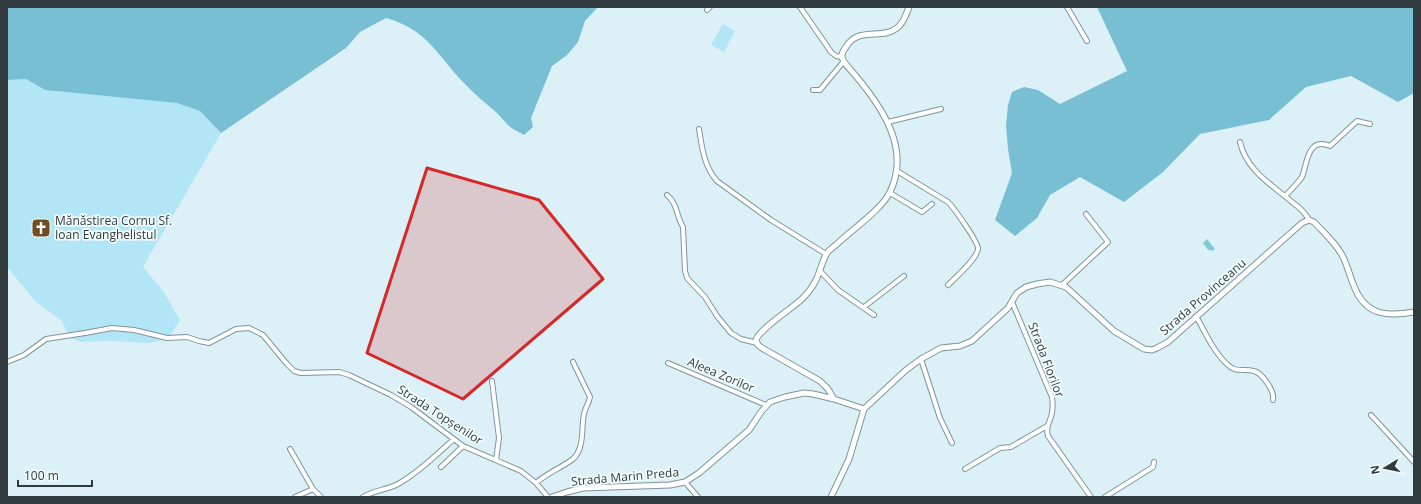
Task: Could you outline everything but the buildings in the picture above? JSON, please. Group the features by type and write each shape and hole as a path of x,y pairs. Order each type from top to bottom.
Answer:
{"street":[{"path":"757,343 757,337 761,332 804,298 813,286 826,254 878,208 890,193 897,171 895,147 888,122 876,103 843,59 831,52 800,7"},
{"path":"813,90 820,90 843,59 842,54 848,42 862,35 889,32 898,28 905,18 909,7"},
{"path":"1067,7 1087,41"},
{"path":"888,122 941,110"},
{"path":"1285,196 1296,186 1304,172 1308,154 1318,144 1330,146 1357,122 1370,124"},
{"path":"700,129 705,160 709,172 717,181 771,220 826,254"},
{"path":"1240,142 1251,167 1304,212 1309,220 1314,222 1340,252 1357,295 1368,307 1374,311 1385,314 1403,314 1414,312"},
{"path":"897,171 948,202 978,246 977,253 948,285"},
{"path":"890,193 922,212 932,204"},
{"path":"667,195 676,204 680,222 683,227 685,271 687,278 705,297 712,310 731,333 741,339 757,343 762,348 820,381 828,389 834,399"},
{"path":"831,497 849,459 864,409 906,370 920,359 941,348 960,346 972,341 1008,308 1017,293 1031,285 1050,282 1062,285 1108,242 1108,240 1086,214"},
{"name":"Strada Provinceanu","path":"1062,285 1072,291 1114,331 1144,349 1152,350 1163,345 1302,223 1309,220"},
{"path":"820,271 838,290 874,315"},
{"path":"864,307 904,276"},
{"name":"Strada Florilor","path":"1012,302 1052,398 1053,409 1047,426"},
{"path":"1196,316 1220,356 1227,364 1232,369 1252,370 1257,372 1274,395 1273,400"},
{"name":"Strada Topșenilor","path":"7,362 24,355 46,339 59,336 85,334 112,328 134,330 167,338 187,337 210,343 236,329 249,328 256,330 263,335 294,371 301,373 339,372 349,375 391,395 411,407 463,446 521,471 550,497"},
{"path":"920,359 940,418 952,443"},
{"path":"536,483 572,459 579,449 583,428 583,415 590,397 573,362"},
{"name":"Aleea Zorilor","path":"668,363 766,405"},
{"path":"492,381 499,438 496,460"},
{"path":"766,405 776,399 804,394 813,394 864,409"},
{"name":"Strada Marin Preda","path":"550,497 583,488 670,485 685,482 699,473 749,430 766,405"},
{"path":"1371,415 1414,462"},
{"path":"965,469 1000,448 1011,447 1047,426 1048,436 1051,442 1091,497"},
{"path":"363,497 373,492 389,488 407,479 454,439"},
{"path":"442,466 463,446"},
{"path":"290,449 313,489 321,497"},
{"path":"1105,497 1153,467 1154,462"},
{"path":"685,482 698,497"},
{"path":"296,497 313,489"}],"highlighted area":[{"path":"427,168 539,200 603,279 463,399 367,353"}],"shaded area":[{"path":"7,7 598,7 585,21 578,42 567,55 552,66 531,118 533,127 524,135 510,126 470,89 437,51 421,36 400,23 386,18 360,32 346,48 221,133 200,111 177,103 45,90 26,79 7,80"},
{"path":"1097,7 1414,7 1414,93 1398,102 1351,76 1306,87 1269,120 1200,134 1163,172 1124,202 1080,177 1050,195 1037,218 1015,236 995,220 1012,173 1006,126 1008,105 1012,92 1024,87 1038,90 1060,104 1127,71"},
{"path":"723,24 735,31 724,52 711,45"},
{"path":"26,79 45,90 177,103 200,111 221,133 143,267 163,291 180,320 168,339 150,343 111,341 81,342 70,338 62,321 35,301 7,267 7,80"},
{"path":"1207,239 1215,249 1212,251 1208,250 1203,243"}],"place":[{"name":"Mănăstirea Cornu Sf. Ioan Evanghelistul","path":"41,228"}]}
